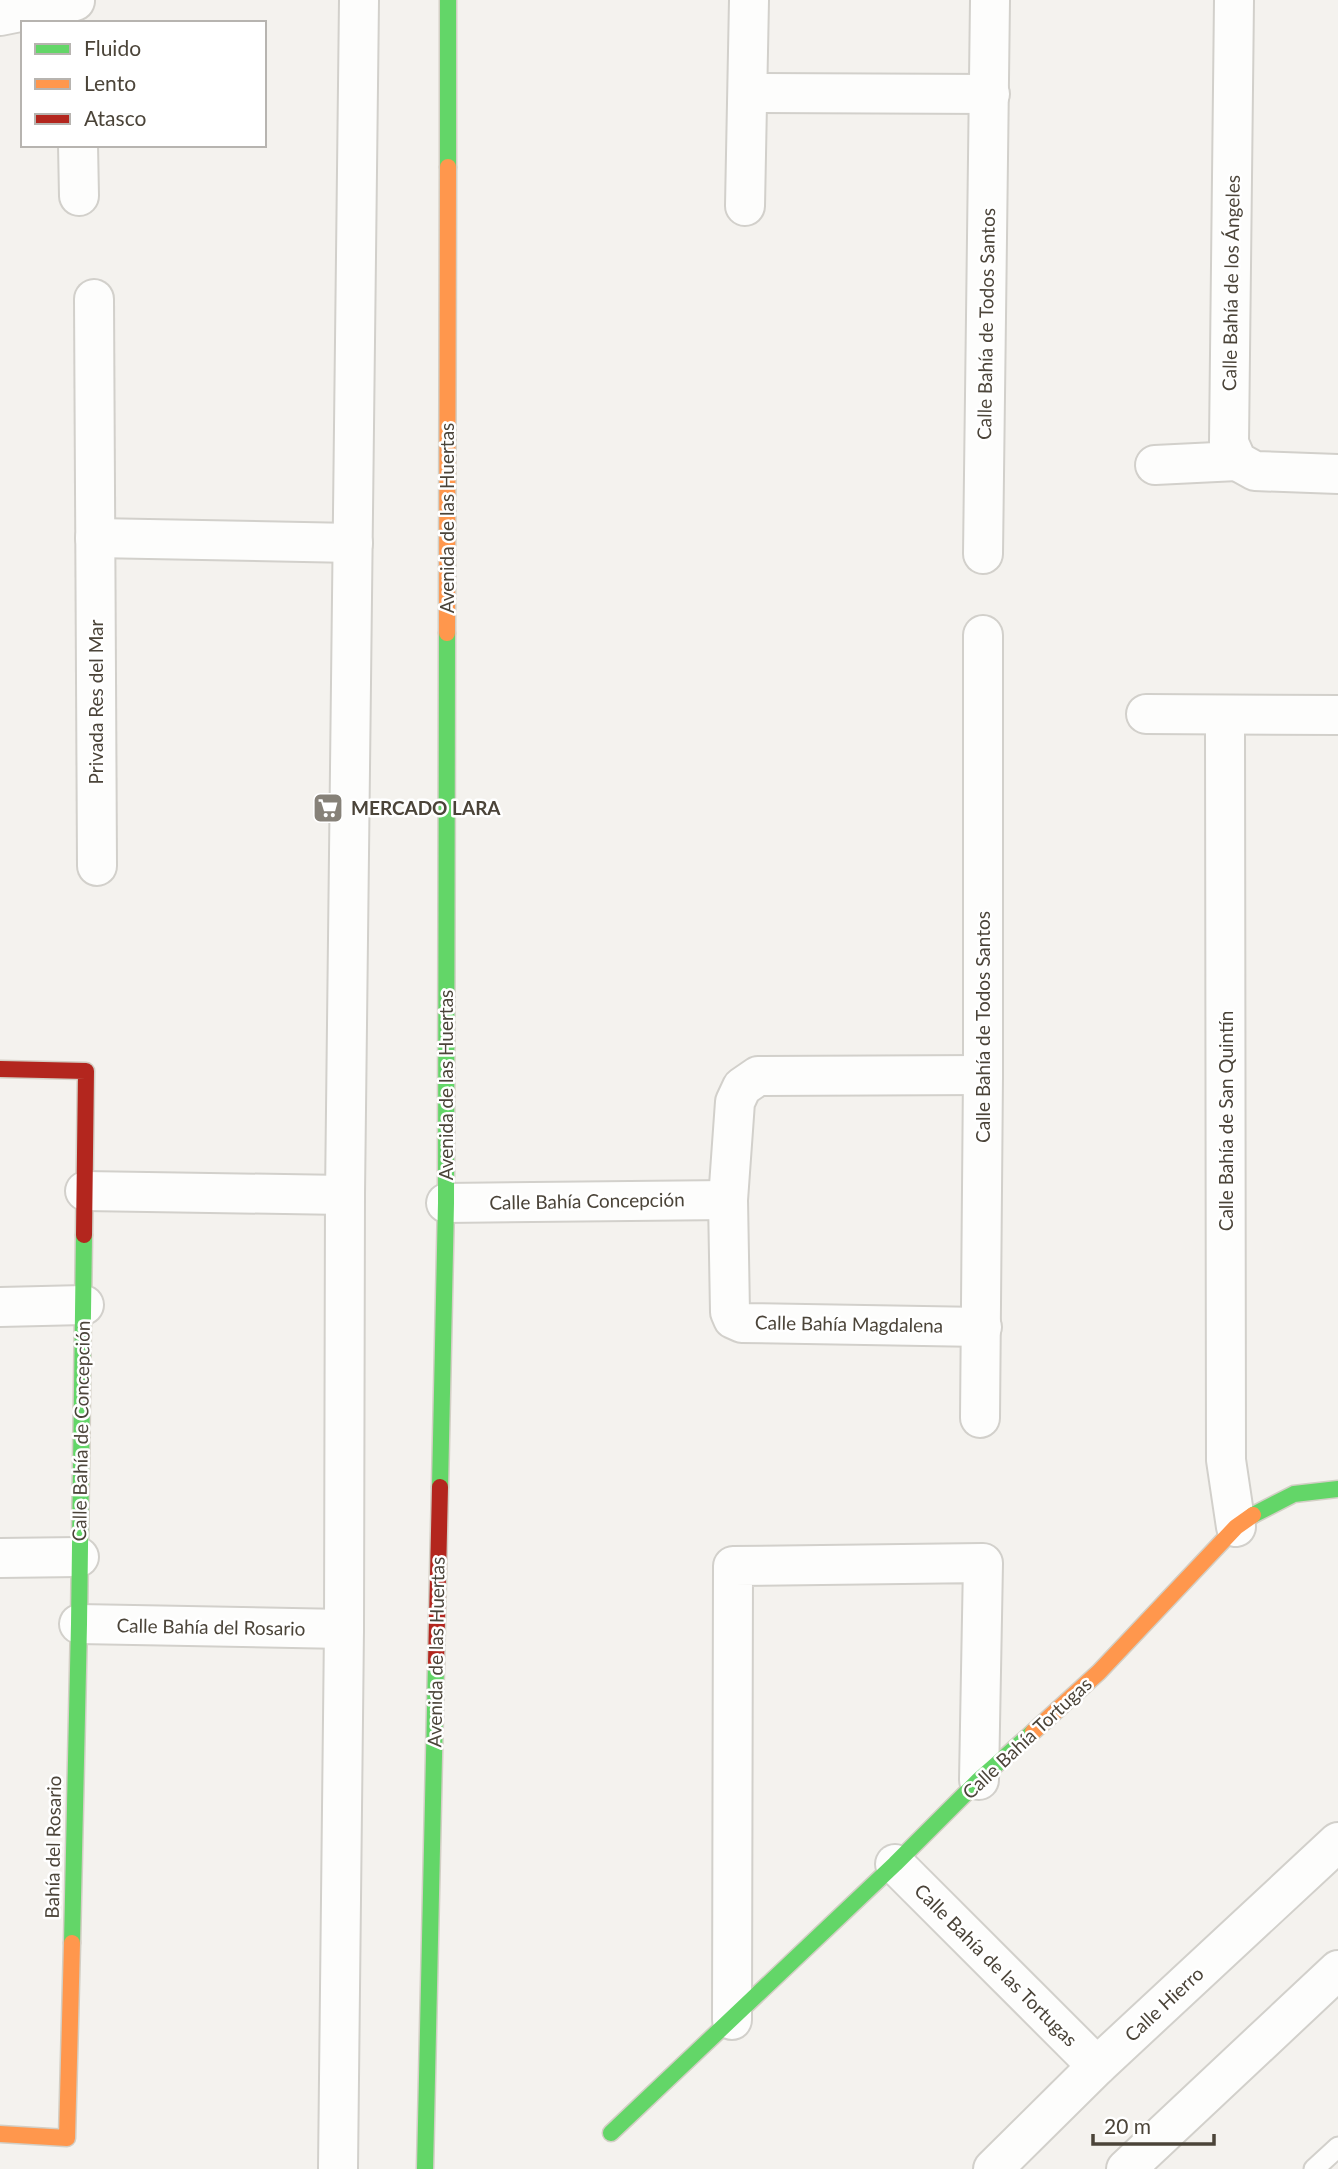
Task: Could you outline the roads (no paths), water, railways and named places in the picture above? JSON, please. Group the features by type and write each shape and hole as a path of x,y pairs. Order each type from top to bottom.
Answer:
{"street":[{"path":"338,2169 344,1629 345,1195 359,0"},
{"name":"Avenida de las Huertas","path":"425,2169 446,1203 448,0"},
{"path":"745,206 750,0"},
{"name":"Calle Bahía de Todos Santos","path":"983,554 990,0"},
{"name":"Calle Bahía de los Ángeles","path":"1234,0 1229,443 1237,461"},
{"path":"0,16 76,8"},
{"path":"748,93 990,94"},
{"path":"78,147 79,196"},
{"name":"Privada Res del Mar","path":"94,299 97,866"},
{"path":"1154,465 1237,461 1255,471 1338,474"},
{"path":"95,538 353,543"},
{"name":"Calle Bahía de Todos Santos","path":"980,1418 984,1075 983,635"},
{"path":"1146,714 1338,715"},
{"name":"Calle Bahía de San Quintín","path":"1232,716 1226,726 1226,1460 1236,1527"},
{"name":"Calle Bahía de Concepción","path":"0,1069 86,1071 79,1557"},
{"name":"Calle Bahía Magdalena","path":"982,1326 742,1323 733,1319 730,1312 728,1200 736,1102 741,1087 758,1076 984,1075"},
{"path":"85,1191 345,1195"},
{"name":"Calle Bahía Concepción","path":"446,1203 728,1200"},
{"name":"Calle Bahía de Concepción","path":"0,1307 84,1305"},
{"name":"Calle Bahía Tortugas","path":"611,2133 895,1864 979,1780 1099,1672 1236,1527 1264,1508 1294,1494 1338,1489"},
{"path":"0,1558 79,1557"},
{"name":"Bahía del Rosario","path":"0,2134 67,2137 79,1557"},
{"path":"732,2020 733,1566 983,1563 979,1780"},
{"name":"Calle Bahía del Rosario","path":"79,1624 344,1629"},
{"name":"Calle Hierro","path":"993,2169 1097,2066 1338,1842"},
{"name":"Calle Bahía de las Tortugas","path":"895,1864 1097,2066"},
{"path":"1126,2169 1338,1970"}],"lane":[{"path":"1314,2169 1338,2147"}],"place":[{"name":"MERCADO LARA","path":"328,808"}]}
